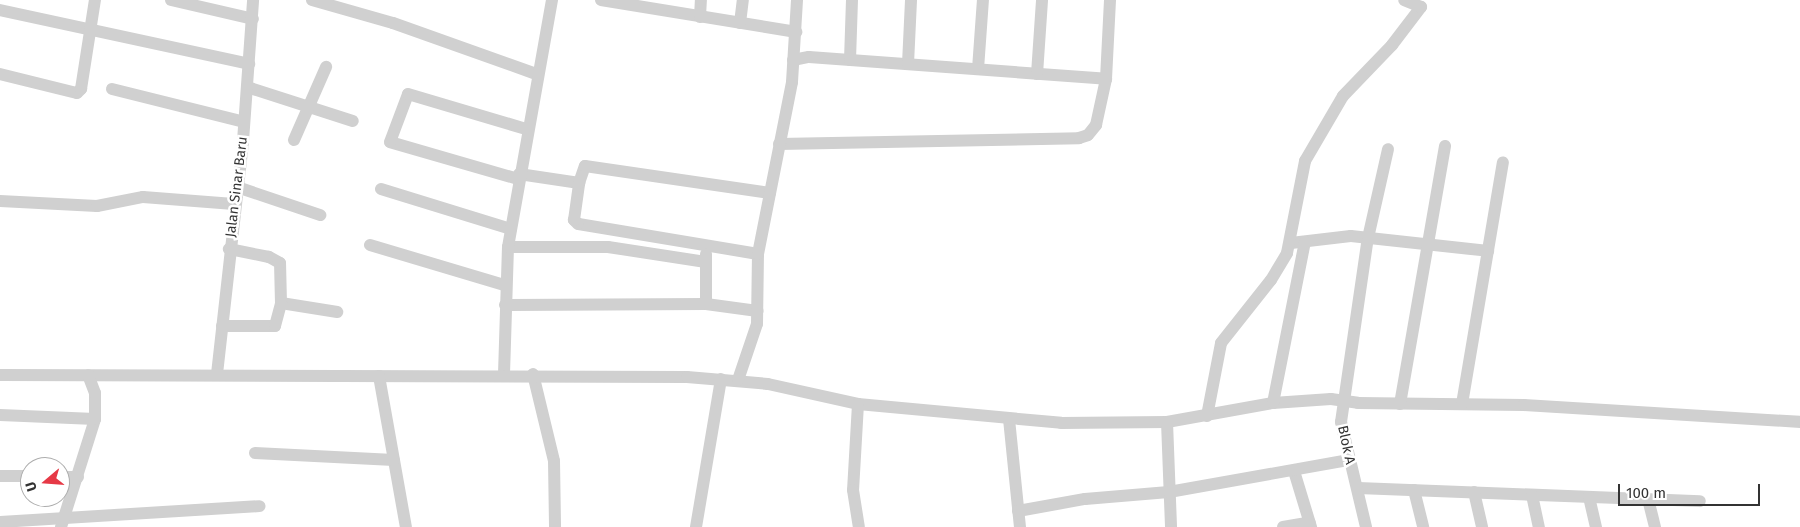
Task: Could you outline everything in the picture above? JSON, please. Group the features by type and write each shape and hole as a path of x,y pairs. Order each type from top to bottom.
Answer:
{"street":[{"path":"0,74 77,93 81,89 88,30 95,0"},
{"path":"171,0 253,19"},
{"name":"Jalan Sinar Baru","path":"217,374 244,122 253,0"},
{"path":"312,0 393,23 536,74"},
{"path":"504,374 504,284 510,229 536,74 552,0"},
{"path":"601,0 627,1 637,9 796,32"},
{"path":"700,17 701,0"},
{"path":"740,23 743,0"},
{"path":"738,380 757,324 758,254 793,60 797,0"},
{"path":"850,60 852,0"},
{"path":"908,64 911,0"},
{"path":"978,69 983,0"},
{"path":"1037,74 1042,0"},
{"path":"779,144 1079,138 1088,135 1098,120 1106,79 1110,0"},
{"path":"1207,416 1221,342 1272,280 1291,243 1305,161 1342,96 1392,45 1421,7 1404,0"},
{"path":"0,10 249,64"},
{"path":"793,60 809,56 1106,79"},
{"path":"294,140 326,68"},
{"path":"247,87 353,121"},
{"path":"112,89 244,122"},
{"path":"526,129 408,94 390,142 519,176 579,183"},
{"path":"1400,404 1445,146"},
{"name":"Blok A","path":"1366,527 1358,488 1340,422 1368,238 1388,149"},
{"path":"1462,404 1503,162"},
{"path":"758,254 575,223 579,183 585,166 770,193"},
{"path":"237,187 320,215"},
{"path":"381,189 510,229"},
{"path":"0,201 97,206 142,197 234,204"},
{"path":"1291,243 1368,238 1428,242 1488,251"},
{"path":"1273,403 1305,242"},
{"path":"706,244 706,304"},
{"path":"370,245 504,284"},
{"path":"508,247 608,247 706,262"},
{"path":"222,326 275,326 281,302 280,263 269,257 229,250"},
{"path":"281,302 337,312"},
{"path":"505,305 706,304 758,311"},
{"path":"0,374 379,376 534,374 721,379 738,380 858,404 1060,423 1167,422 1273,403 1342,402 1462,404 1800,422"},
{"path":"534,374 554,461 555,527"},
{"path":"62,522 78,477 95,419 95,393 88,375"},
{"path":"379,376 406,527"},
{"path":"696,527 721,379"},
{"path":"858,404 852,490 859,527"},
{"path":"0,415 95,419"},
{"path":"1009,419 1020,527"},
{"path":"1167,422 1171,527"},
{"path":"255,453 394,460"},
{"path":"1018,512 1085,499 1169,492 1349,460"},
{"path":"1283,527 1310,524 1294,471"},
{"path":"0,476 20,476"},
{"path":"70,477 78,477"},
{"path":"1358,488 1700,501"},
{"path":"1414,490 1423,527"},
{"path":"1474,492 1482,527"},
{"path":"1532,495 1539,527"},
{"path":"1589,497 1596,527"},
{"path":"1648,499 1655,527"},
{"path":"0,522 62,522 260,506"}]}
